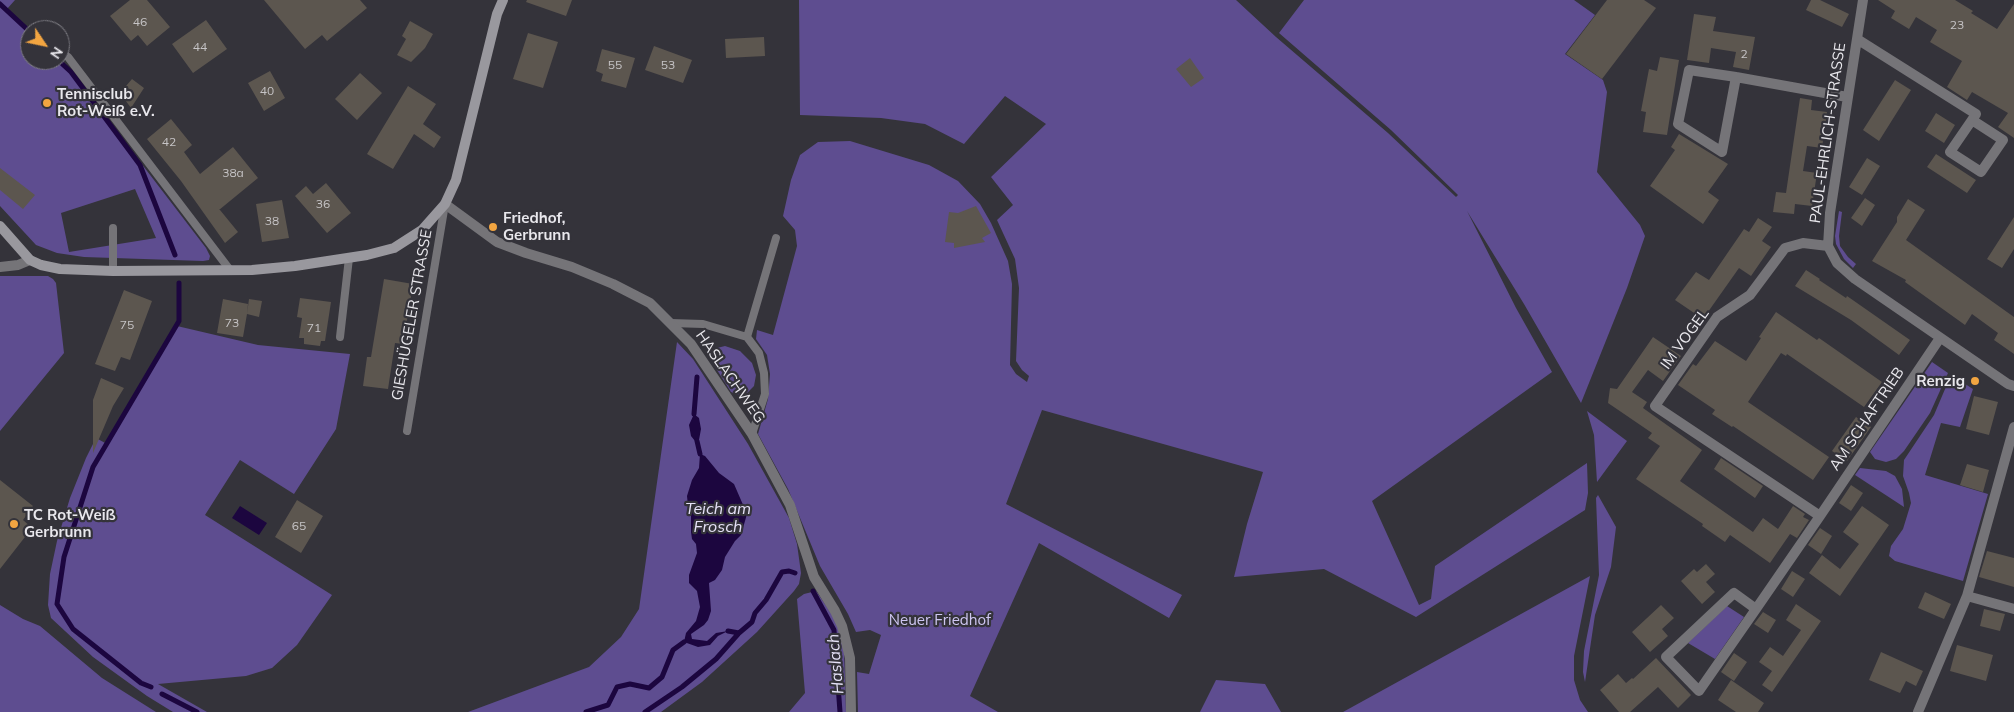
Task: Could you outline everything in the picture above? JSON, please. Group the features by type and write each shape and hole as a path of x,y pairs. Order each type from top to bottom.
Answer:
{"street":[{"name":"GIESHÜGELER STRASSE","path":"30,260 41,265 60,269 113,271 230,270 295,266 349,258 394,248 422,230 445,204 456,180 497,14 503,0"},
{"name":"PAUL-EHRLICH-STRASSE","path":"1863,0 1830,213 1828,246 1836,263 1855,279 2008,384 2014,386"},
{"path":"1857,39 1976,114 1950,152 1981,172 2003,140 1972,120"},
{"path":"1736,77 1722,152 1678,124 1689,70 1736,77 1847,97"},
{"name":"HASLACHWEG","path":"445,204 498,242 572,267 613,284 650,303 691,344 752,434 790,506 815,579 835,611 847,642 850,658 851,712"},
{"path":"0,226 30,260 18,265 0,267"},
{"name":"IM VOGEL","path":"1820,516 1655,406 1717,317 1750,295 1785,248 1803,243 1828,246"},
{"name":"AM SCHAFTRIEB","path":"1756,609 1734,593 1666,657 1699,691 1756,609 1820,516 1940,338"},
{"path":"1918,712 1967,596 2014,427"},
{"path":"1967,596 2014,609"}],"lane":[{"path":"70,60 230,270"},
{"name":"GIESHÜGELER STRASSE","path":"407,431 445,204"},
{"path":"113,228 113,271"},
{"path":"747,337 776,238"},
{"path":"340,337 349,258"},
{"path":"671,323 703,324 747,337 759,353 764,373 765,394 752,434"}],"green space":[{"path":"0,0 15,0 7,9 20,22 20,70 69,70 72,73 206,248 210,256 209,260 203,261 84,257 57,253 36,245 0,206","holes":["135,189 156,238 69,252 61,213"]},
{"name":"Neuer Friedhof","path":"799,0 1236,0 1276,37 1388,133 1456,197 1458,195 1391,130 1279,33 1304,0 1574,0 1595,15 1565,54 1603,80 1607,92 1597,172 1640,225 1645,236 1627,288 1581,403 1524,304 1467,211 1516,308 1552,372 1372,501 1419,605 1431,599 1435,566 1587,463 1588,493 1585,510 1416,617 1324,569 1234,577 1247,524 1263,472 1042,410 1006,504 1182,595 1169,618 1039,543 970,696 998,712 858,712 857,672 869,674 881,635 870,630 856,632 848,614 820,566 788,489 758,434 768,399 770,374 767,355 756,339 757,330 773,335 797,246 795,230 783,216 791,180 800,155 818,142 850,141 929,165 958,181 980,204 1008,261 1012,284 1010,365 1016,374 1027,382 1029,376 1016,361 1019,288 1015,259 997,220 1013,205 991,177 1046,124 1005,96 964,144 925,124 881,118 800,115"},
{"path":"1839,211 1842,212 1839,236 1840,246 1856,264 1853,268 1844,259 1836,244 1835,236"},
{"path":"0,276 48,276 53,279 56,283 64,353 0,431"},
{"path":"177,326 258,345 350,354 336,429 294,494 240,460 205,515 332,595 297,645 272,668 246,676 158,684 207,712 173,712 147,696 93,657 51,618 48,605 50,574 57,541 70,498 86,458 96,438 107,444"},
{"path":"677,342 693,359 748,444 789,518 797,544 801,573 799,584 757,632 702,682 661,712 468,712 589,667 621,637 639,609"},
{"path":"725,346 740,351 752,363 756,375 754,386 747,393 739,395 731,392 712,362 712,355 717,348"},
{"path":"1932,362 1948,373 1930,413 1904,451 1896,459 1886,462 1875,459 1870,452"},
{"path":"1951,375 1973,389 1960,427 1941,423 1925,475 1988,494 1963,581 1895,561 1889,556 1891,546 1903,529 1911,503 1903,476 1904,460 1934,415"},
{"path":"1587,411 1627,441 1597,482 1594,435"},
{"path":"1860,468 1886,471 1895,476 1902,489 1904,507 1855,475"},
{"path":"1598,495 1616,527 1611,567 1595,615 1585,682 1583,672 1584,651 1599,575 1596,498"},
{"path":"1590,576 1574,656 1574,680 1580,700 1588,712 1343,712"},
{"path":"816,591 836,620 844,649 846,712 789,712 805,693 797,599 804,594"},
{"path":"0,605 23,619 40,626 102,678 156,712 0,712"},
{"path":"1727,606 1744,617 1715,659 1688,643"},
{"path":"1216,680 1265,684 1281,712 1200,712"}],"water":[{"path":"694,414 699,418 701,429 699,440 695,441 691,436 689,425"},
{"name":"Teich am Frosch","path":"700,454 705,456 719,473 734,484 747,514 741,535 725,557 722,570 715,580 709,583 711,611 708,620 691,634 692,639 707,641 716,633 728,631 718,636 710,645 698,647 684,642 686,633 696,621 700,607 697,591 689,583 689,575 697,553 696,544 692,539 691,514 687,496 692,480 699,468"},
{"path":"240,506 267,523 259,535 232,518"}],"building":[{"path":"130,0 147,0 170,27 147,46 138,35 131,41 110,16"},
{"path":"264,0 360,0 367,8 327,41 322,35 305,49"},
{"path":"527,0 572,0 566,16 526,2"},
{"path":"1607,0 1644,0 1656,8 1602,79 1566,54"},
{"path":"1811,0 1820,0 1849,14 1842,27 1806,10"},
{"path":"1878,0 1955,0 1973,11 1971,13 1997,29 2014,4 2014,138 1998,127 2008,113 1972,92 1967,100 1947,87 1962,61 1930,42 1937,30 1916,17 1909,29 1891,18 1895,11"},
{"path":"1694,14 1716,17 1713,31 1755,37 1749,70 1733,67 1736,52 1711,48 1709,63 1687,60"},
{"path":"206,20 227,49 193,73 172,44"},
{"path":"410,21 433,34 425,48 411,62 397,55 406,39 402,36"},
{"path":"528,33 558,42 543,88 513,79"},
{"path":"764,37 765,56 726,58 725,39"},
{"path":"654,46 692,60 683,83 645,70"},
{"path":"602,49 635,58 626,88 601,81 603,74 596,71"},
{"path":"1660,57 1679,60 1667,135 1643,132 1646,112 1641,111 1649,69 1657,71"},
{"path":"1190,58 1204,78 1191,87 1176,69"},
{"path":"270,71 285,98 264,111 248,83"},
{"path":"360,73 382,93 357,120 335,99"},
{"path":"132,79 144,88 131,108 120,93"},
{"path":"1895,80 1911,90 1879,141 1863,130"},
{"path":"408,86 436,104 423,124 441,137 434,148 414,134 393,169 367,154"},
{"path":"1800,98 1812,100 1811,110 1827,112 1822,148 1807,146 1803,171 1817,173 1812,206 1795,204 1794,214 1773,212 1776,192 1786,193"},
{"path":"1936,113 1955,125 1944,143 1925,131"},
{"path":"171,119 192,145 184,152 200,174 233,147 258,178 219,210 238,232 225,243 181,181 147,139"},
{"path":"1679,134 1728,164 1708,192 1719,200 1703,224 1650,186 1675,150 1671,147"},
{"path":"1936,154 1976,180 1967,193 1927,167"},
{"path":"1867,158 1880,166 1862,195 1849,187"},
{"path":"0,168 35,195 23,209 0,190"},
{"path":"326,183 351,213 327,233 295,196 306,186 313,194"},
{"path":"1865,198 1875,205 1862,226 1851,218"},
{"path":"1908,199 1925,210 1906,240 2014,317 2014,354 1994,340 1998,333 1972,314 1965,325 1905,282 1906,280 1872,261 1897,222 1897,217"},
{"path":"282,200 289,238 262,242 256,204"},
{"path":"976,206 991,233 982,238 985,242 954,248 954,243 945,242 949,212 958,213"},
{"path":"2014,217 2014,249 2002,268 1987,259"},
{"path":"1758,218 1772,227 1762,241 1771,247 1751,276 1739,268 1703,319 1675,300 1696,272 1709,280 1744,229 1749,232"},
{"path":"1806,270 1910,340 1899,355 1851,320 1795,286"},
{"path":"384,279 413,284 403,344 395,343 388,389 363,386 367,357 371,357"},
{"path":"124,290 152,301 130,360 121,357 115,371 95,364"},
{"path":"300,298 331,302 325,341 321,341 320,346 304,344 304,338 299,338 302,318 297,317"},
{"path":"223,299 248,304 243,337 217,333"},
{"path":"249,299 262,301 259,317 247,314"},
{"path":"1776,312 1817,340 1819,338 1882,382 1864,407 1787,354 1786,356 1781,353 1748,402 1829,457 1813,480 1712,414 1715,410 1678,385 1693,364 1696,366 1715,341 1746,361"},
{"path":"1653,337 1681,356 1663,381 1648,370 1632,392 1647,402 1643,408 1702,450 1680,481 1753,532 1763,518 1778,529 1793,506 1805,514 1803,517 1809,520 1797,538 1790,534 1770,563 1730,535 1725,542 1702,526 1703,524 1636,479 1660,446 1648,438 1652,433 1608,403 1610,388 1617,389"},
{"path":"101,378 124,388 113,406 93,453 93,400"},
{"path":"1974,396 1998,402 1989,435 1966,429"},
{"path":"1856,417 1871,427 1847,461 1832,451"},
{"path":"1721,458 1763,486 1755,498 1714,469"},
{"path":"1967,464 1989,470 1983,492 1960,485"},
{"name":"TC Rot-Weiß Gerbrunn","path":"0,480 33,506 23,520 32,528 0,569"},
{"path":"1851,485 1863,493 1851,511 1839,503"},
{"path":"297,500 323,516 301,553 275,537"},
{"path":"1862,506 1889,525 1840,596 1809,573 1822,555 1840,569 1859,544 1843,532"},
{"path":"1820,528 1832,536 1821,554 1808,545"},
{"path":"1987,551 2014,558 2014,587 1979,577"},
{"path":"1706,564 1715,574 1706,582 1715,592 1702,604 1681,581 1694,569 1697,572"},
{"path":"1792,571 1805,579 1793,597 1781,589"},
{"path":"1925,592 1951,604 1944,619 1918,608"},
{"path":"1796,604 1821,621 1772,692 1762,685 1772,671 1759,662 1770,647 1783,656 1801,630 1786,620"},
{"path":"1661,605 1674,618 1662,629 1668,636 1650,652 1632,632"},
{"path":"1984,609 2005,614 2000,631 1980,626"},
{"path":"1763,612 1776,620 1768,633 1754,624"},
{"path":"1957,645 1993,655 1986,681 1950,671"},
{"path":"1881,652 1923,671 1916,686 1906,681 1900,693 1869,680"},
{"path":"1734,653 1747,662 1734,681 1721,672"},
{"path":"1656,658 1691,695 1678,708 1658,687 1630,712 1619,712 1600,690 1618,674 1626,683 1633,679"},
{"path":"1731,680 1764,703 1758,712 1736,712 1718,700"}],"waterway":[{"path":"0,4 20,23"},
{"path":"69,70 140,165 175,255"},
{"path":"151,687 141,683 73,629 57,604 64,557 93,467 179,321 179,283"},
{"path":"694,414 697,377"},
{"path":"697,441 700,454"},
{"path":"645,712 682,687 716,659 739,633 752,622 755,613 766,600 782,572 789,571 795,573"},
{"name":"Haslach","path":"813,591 834,630 840,712"},
{"path":"728,631 739,633"},
{"path":"586,712 608,705 617,687 630,684 649,688 662,677 673,650 684,642"},
{"path":"162,694 197,712"}],"place":[{"name":"Tennisclub Rot-Weiß e.V.","path":"47,103"},
{"name":"Friedhof, Gerbrunn","path":"493,227"},
{"name":"Renzig","path":"1975,381"},
{"name":"TC Rot-Weiß Gerbrunn","path":"14,524"}]}
